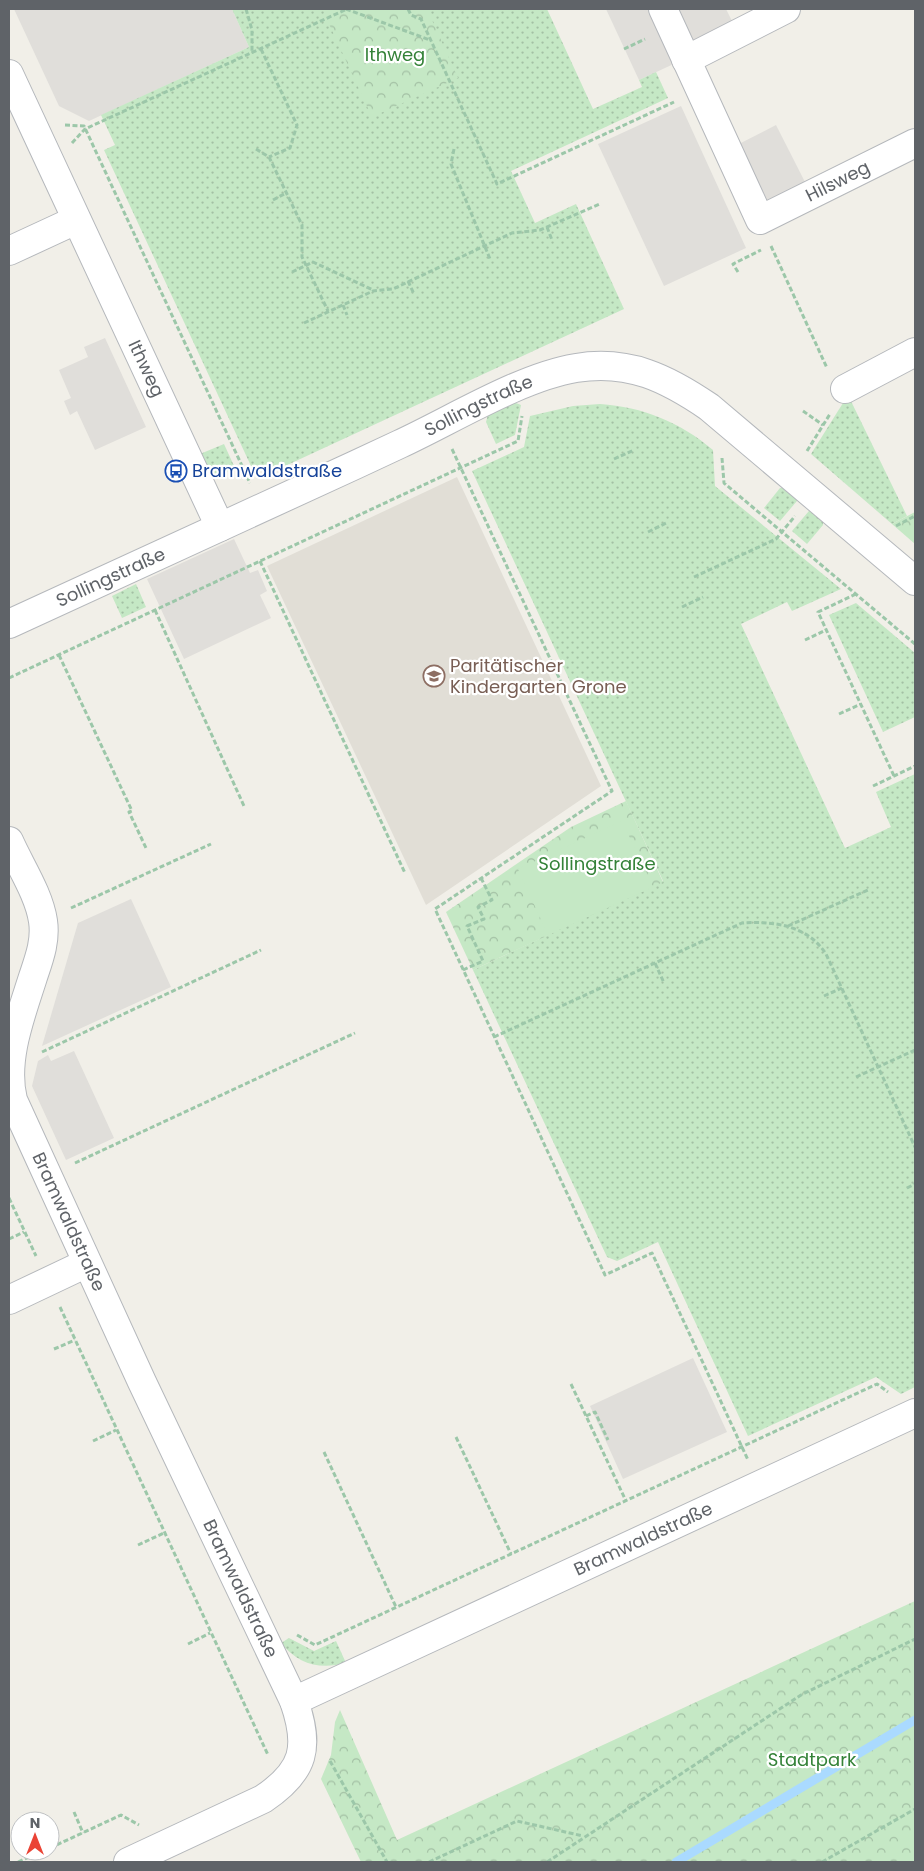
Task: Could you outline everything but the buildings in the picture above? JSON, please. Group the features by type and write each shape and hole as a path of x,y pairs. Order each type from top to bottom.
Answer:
{"street":[{"path":"663,9 760,220"},
{"path":"686,60 786,9"},
{"name":"Ithweg","path":"9,74 220,527"},
{"name":"Hilsweg","path":"760,220 915,143"},
{"path":"9,251 76,220"},
{"path":"836,392 915,352"},
{"name":"Sollingstraße","path":"9,624 440,426 527,383 576,368 622,368 648,373 677,385 719,415 915,581"},
{"name":"Bramwaldstraße","path":"9,841 37,901 43,920 42,950 21,1014 10,1067 12,1100 264,1643 294,1702 915,1413"},
{"path":"9,1300 87,1263"},
{"path":"128,1862 263,1798 285,1782 298,1766 302,1754 302,1725 294,1702"}],"path":[{"path":"246,9 252,30 252,53"},
{"path":"85,129 347,9 431,40"},
{"path":"408,9 411,15 421,19 497,184 700,90"},
{"path":"261,49 297,125 290,148 269,157"},
{"path":"58,124 84,126 262,508"},
{"path":"256,149 269,157 302,225 302,256 328,311"},
{"path":"454,149 451,164 490,258"},
{"path":"272,200 286,194"},
{"path":"304,323 373,291 393,288 512,233 540,230 600,204"},
{"path":"760,220 836,392 823,425 804,457"},
{"path":"547,227 552,240"},
{"path":"738,272 734,264 771,246"},
{"path":"292,272 313,262 373,291"},
{"path":"408,281 414,294"},
{"path":"343,305 347,315"},
{"path":"9,678 518,441 527,383"},
{"path":"803,410 823,425"},
{"path":"719,415 724,483 915,644"},
{"path":"440,426 612,791 435,909 605,1274 652,1253 760,1486"},
{"path":"614,459 634,450"},
{"path":"694,577 776,539 813,495"},
{"path":"648,532 668,522"},
{"path":"260,562 405,872"},
{"path":"856,594 818,612 894,776"},
{"path":"682,607 703,597"},
{"path":"155,610 244,806"},
{"path":"805,640 826,630"},
{"path":"59,655 132,810 129,812 147,850"},
{"path":"839,714 861,704"},
{"path":"873,786 915,766"},
{"path":"43,920 211,844"},
{"path":"463,970 483,961 468,926 484,919 478,907 492,900 481,878"},
{"path":"788,926 870,889"},
{"path":"494,1037 742,923 764,922 788,926 807,934 821,945 915,1147"},
{"path":"10,1067 261,950"},
{"path":"655,964 664,983"},
{"path":"824,996 842,988"},
{"path":"47,1176 355,1033"},
{"path":"856,1077 915,1050"},
{"path":"907,1188 915,1184"},
{"path":"9,1198 261,1743 285,1782"},
{"path":"9,1210 13,1208"},
{"path":"9,1239 24,1232"},
{"path":"54,1349 75,1340"},
{"path":"571,1384 626,1501"},
{"path":"264,1643 291,1632 315,1645 877,1384 892,1395"},
{"path":"586,1416 595,1412 608,1440"},
{"path":"93,1441 116,1430"},
{"path":"456,1437 511,1554"},
{"path":"324,1452 396,1608"},
{"path":"138,1545 164,1533"},
{"path":"188,1644 210,1633"},
{"path":"546,1862 801,1695 915,1639"},
{"path":"302,1754 330,1761 387,1862"},
{"path":"822,1862 915,1809"},
{"path":"74,1812 83,1833"},
{"path":"60,1843 121,1815 170,1842"},
{"path":"429,1862 517,1821 583,1836"}],"shaded area":[{"path":"14,9 232,9 249,47 89,121 59,106"},
{"path":"606,9 653,9 678,62 639,80"},
{"path":"670,9 726,9 734,25 690,47"},
{"path":"681,106 746,248 664,286 598,144"},
{"path":"776,125 806,184 764,206 733,147"},
{"path":"105,338 146,427 95,450 77,411 70,415 64,401 71,398 59,370 88,357 84,347"},
{"name":"Paritätischer Kindergarten Grone","path":"457,477 601,786 426,905 267,566"},
{"path":"234,539 250,573 258,570 267,591 260,595 271,618 184,659 147,579"},
{"path":"131,899 171,987 42,1046 78,923"},
{"path":"74,1051 114,1138 66,1160 32,1086 38,1061 48,1055 51,1061"},
{"path":"693,1358 727,1432 623,1479 590,1406"}],"green space":[{"path":"232,9 547,9 593,109 642,87 639,80 656,72 668,98 511,171 535,223 576,204 624,309 270,473 251,466 104,150 115,145 101,115 249,47"},
{"name":"Ithweg","path":"334,9 427,9 458,78 372,117 324,13"},
{"path":"848,395 907,516 892,524 811,454"},
{"path":"511,401 521,405 515,435 496,444 486,422 489,411"},
{"path":"600,404 646,412 674,424 700,440 713,450 715,486 841,589 792,611 787,602 741,624 845,848 891,827 876,792 915,774 915,1387 901,1394 876,1377 748,1436 658,1242 617,1261 607,1257 473,970 663,881 472,471 524,447 530,416 573,406"},
{"path":"224,444 235,468 213,478 200,454"},
{"path":"793,487 802,495 780,521 764,508 780,488"},
{"path":"814,505 823,512 823,525 807,544 792,531"},
{"path":"915,512 915,544 892,524"},
{"path":"136,584 146,607 122,618 112,596"},
{"path":"856,603 915,653 915,717 883,732 829,615"},
{"name":"Sollingstraße","path":"626,801 663,882 473,970 446,912 571,827"},
{"path":"622,821 653,887 548,935 518,869"},
{"name":"Stadtpark","path":"915,1601 915,1862 361,1862 321,1779 331,1755 335,1722 340,1710 397,1840"},
{"path":"289,1638 314,1651 336,1641 346,1663 327,1666 310,1664 295,1656 281,1643"}],"waterway":[{"path":"676,1862 915,1720"}],"place":[{"name":"Bramwaldstraße","path":"176,471"},
{"name":"Paritätischer Kindergarten Grone","path":"434,676"}]}
